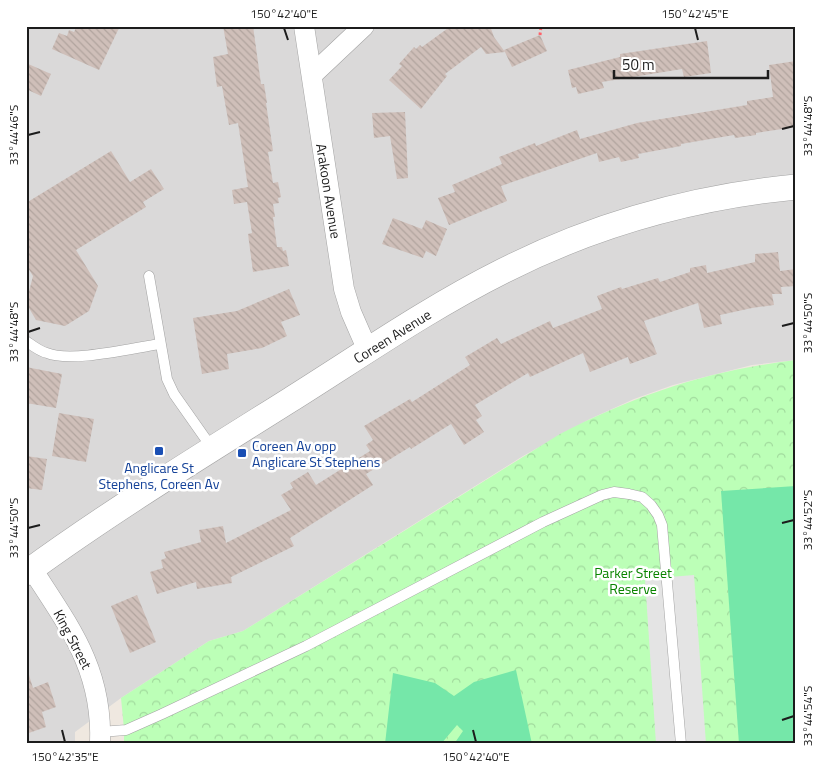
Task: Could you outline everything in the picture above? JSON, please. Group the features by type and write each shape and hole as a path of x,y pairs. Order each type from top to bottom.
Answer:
{"street":[{"name":"Arakoon Avenue","path":"304,26 344,289 351,312 368,351"},
{"path":"312,75 364,26"},
{"name":"Coreen Avenue","path":"29,571 90,528 212,449 483,281 574,239 632,219 685,205 750,192 796,187"},
{"name":"King Street","path":"29,571 66,622 83,652 96,691 100,738"}],"lane":[{"path":"149,276 167,380 174,394 212,449"},
{"path":"26,341 47,354 63,357 160,344"},
{"path":"100,738 126,730 162,714 306,646 543,522 602,495 614,492 642,498 658,514 662,526 680,744"}],"path":[{"path":"540,35 541,26"}],"shaded area":[{"path":"26,26 796,26 796,360 752,365 673,385 634,399 590,419 523,456 243,631 209,641 121,698 75,732 75,744 26,744"},
{"path":"694,575 706,744 656,744 645,579"}],"green space":[{"name":"Parker Street Reserve","path":"796,360 796,744 124,744 121,698 209,641 243,631 560,434 618,407 674,386 733,371"},
{"path":"796,486 796,744 739,744 721,491"},
{"path":"516,670 532,744 454,744 463,731 457,725 441,744 385,744 393,673 435,683 454,696 474,682"}],"building":[{"path":"77,26 120,26 99,70 52,49 59,33 67,36 69,30 74,32"},
{"path":"223,26 253,26 261,84 264,84 267,103 273,151 268,152 273,183 278,182 281,197 278,198 279,203 273,204 277,247 282,247 283,251 286,250 289,266 253,272 248,234 252,233 247,202 234,204 232,190 248,187 238,123 229,125 222,86 217,87 213,57 228,54"},
{"path":"451,26 490,26 494,37 505,52 486,54 481,47 445,74 447,76 421,109 389,80 402,66 399,64 414,47 416,49 420,45 422,47"},
{"path":"540,35 547,51 512,67 504,50"},
{"path":"707,41 711,73 684,77 682,69 602,82 604,88 578,94 576,87 572,88 568,70 620,57 620,54"},
{"path":"796,61 796,127 756,133 756,135 735,138 734,135 681,144 681,146 638,154 639,158 621,162 619,157 599,162 597,153 501,186 507,201 449,225 438,198 455,192 452,185 502,164 499,157 535,143 536,146 577,130 580,139 637,123 747,105 747,101 773,97 769,65"},
{"path":"26,63 51,74 41,96 26,89"},
{"path":"405,112 408,178 397,179 390,136 374,138 372,113"},
{"path":"111,151 130,182 151,169 164,189 143,202 146,207 76,250 98,286 89,311 65,326 36,320 26,303 33,276 26,265 26,203"},
{"path":"393,218 422,229 426,220 447,229 436,256 426,251 423,258 382,244"},
{"path":"778,252 780,271 796,269 796,286 781,287 782,294 772,294 774,305 720,315 722,324 704,328 698,303 644,321 657,354 630,364 628,357 590,372 583,353 530,377 528,373 475,405 482,416 476,420 484,432 464,445 451,424 366,474 373,485 290,538 294,546 231,577 232,583 197,589 196,582 157,594 150,572 163,568 161,560 166,558 164,552 201,542 199,530 223,526 226,543 291,510 281,495 293,488 290,483 308,472 316,485 370,451 366,445 373,440 364,426 410,399 412,402 470,365 465,357 497,338 501,344 550,321 553,328 602,309 597,296 621,287 622,289 658,278 660,282 690,272 690,268 706,265 707,273 755,262 755,254"},
{"path":"289,289 300,315 281,322 287,336 262,348 227,354 229,369 202,374 193,318 237,311"},
{"path":"26,367 62,374 56,408 26,403"},
{"path":"59,413 94,419 86,462 52,456"},
{"path":"26,456 47,459 42,490 26,488"},
{"path":"137,595 156,642 130,653 111,606"},
{"path":"29,675 33,688 48,682 56,707 42,712 46,727 26,734 26,676"}],"place":[{"name":"Anglicare St Stephens, Coreen Av","path":"159,451"},
{"name":"Coreen Av opp Anglicare St Stephens","path":"242,453"}]}
